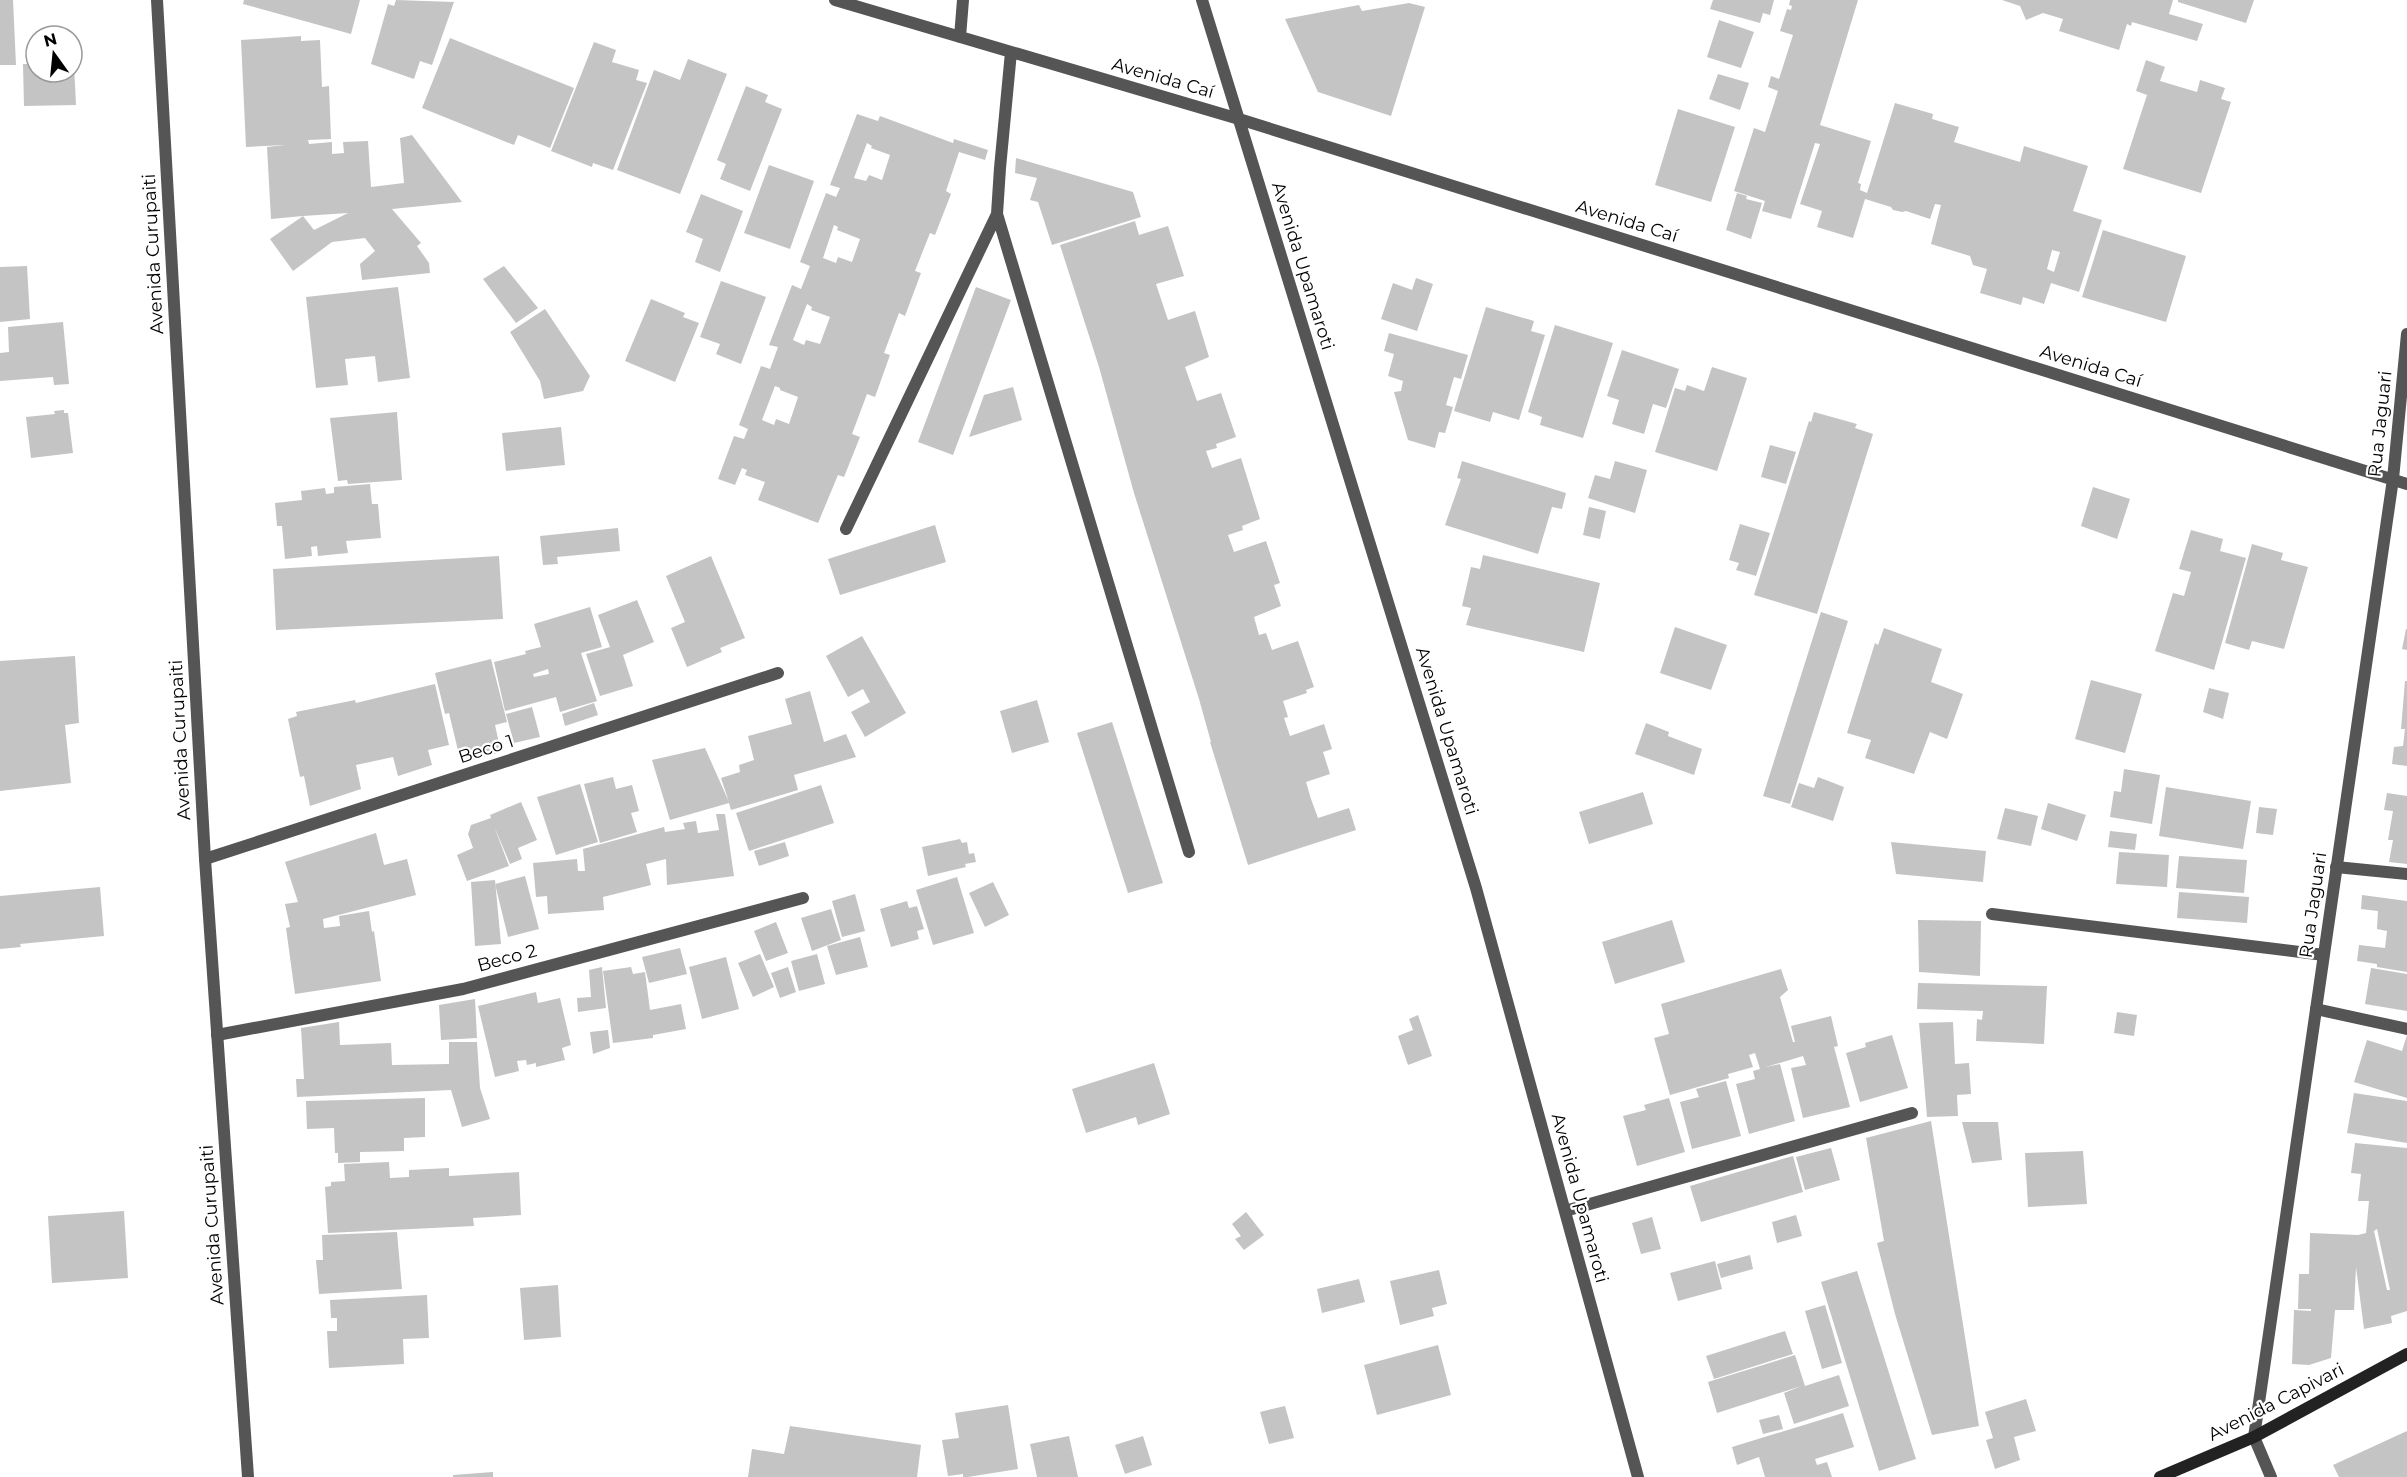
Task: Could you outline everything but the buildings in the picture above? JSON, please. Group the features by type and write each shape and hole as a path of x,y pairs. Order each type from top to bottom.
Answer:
{"street":[{"name":"Avenida Curupaiti","path":"158,0 205,859 248,1477"},
{"name":"Avenida Caí","path":"835,0 1239,119 2407,484"},
{"path":"960,37 963,0"},
{"name":"Avenida Upamaroti","path":"1203,0 1476,888 1638,1477"},
{"path":"1011,52 999,168 997,214 1189,852"},
{"path":"846,530 997,214"},
{"name":"Rua Jaguari","path":"2254,1437 2393,479 2407,334"},
{"name":"Beco 1","path":"205,859 778,674"},
{"path":"2336,867 2407,874"},
{"name":"Beco 2","path":"217,1035 463,989 803,898"},
{"path":"1992,914 2324,956"},
{"path":"2316,1009 2407,1029"},
{"path":"1565,1211 1912,1113"},
{"name":"Avenida Capivari","path":"2160,1477 2254,1437 2407,1354"},
{"path":"2254,1437 2271,1477"}]}
